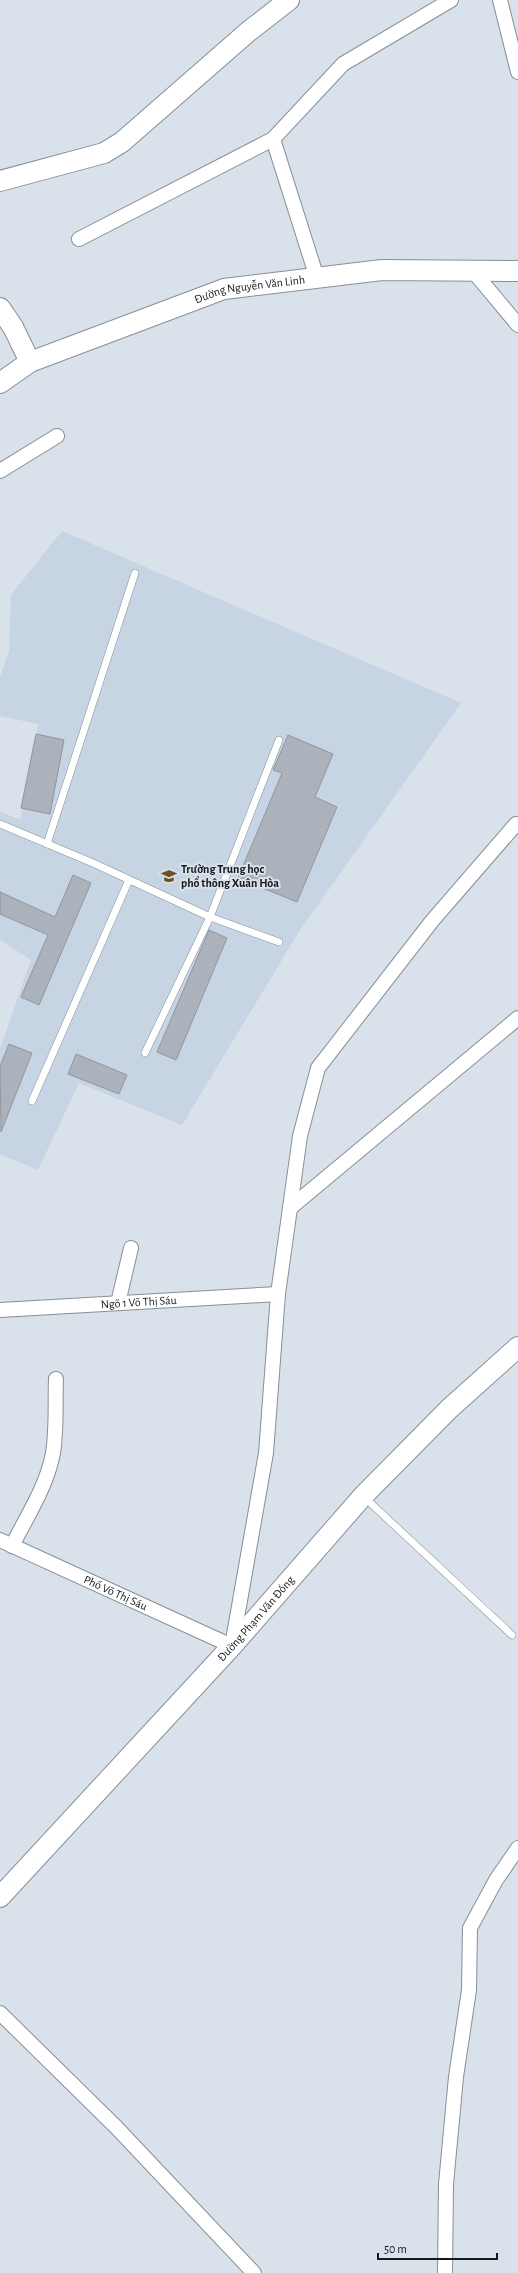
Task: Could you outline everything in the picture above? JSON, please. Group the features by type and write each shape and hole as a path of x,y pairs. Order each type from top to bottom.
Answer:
{"street":[{"path":"0,181 104,153 122,142 250,30 289,0"},
{"path":"79,239 273,139 343,64 451,0"},
{"path":"500,0 518,69"},
{"path":"273,139 317,278"},
{"name":"Đường Nguyễn Văn Linh","path":"0,383 30,362 224,288 382,270 518,271"},
{"path":"473,271 518,325"},
{"path":"0,308 13,327 30,362"},
{"path":"0,470 57,436"},
{"path":"232,1646 266,1453 278,1294 300,1136 318,1068 442,909 486,856 516,824 518,826"},
{"path":"290,1208 518,1018"},
{"path":"118,1303 131,1248"},
{"name":"Ngõ 1 Võ Thị Sáu","path":"0,1310 278,1294"},
{"name":"Đường Phạm Văn Đồng","path":"0,1897 232,1646 363,1496 449,1409 518,1347"},
{"path":"6,1543 40,1492 48,1470 55,1437 56,1379"},
{"name":"Phố Võ Thị Sáu","path":"6,1543 232,1646"},
{"path":"445,2273 446,2184 456,2077 469,1990 470,1928 496,1880 518,1848"},
{"path":"0,2013 116,2127 254,2273"}],"lane":[{"path":"47,844 135,574"},
{"path":"145,1053 210,917 279,740"},
{"path":"0,824 210,917 279,942"},
{"path":"32,1101 129,880"},
{"path":"363,1496 512,1635"}],"shaded area":[{"name":"Trường Trung học phổ thông Xuân Hòa","path":"62,531 461,703 300,930 182,1125 79,1083 38,1170 0,1154 0,1049 31,960 0,940 0,811 20,820 38,724 0,716 0,677 9,651 11,595"}],"building":[{"path":"36,734 64,740 50,814 21,808"},
{"path":"288,735 333,754 315,797 337,807 297,902 238,878 282,773 273,770"},
{"path":"73,875 91,883 39,1005 21,997 48,935 0,914 0,892 55,917"},
{"path":"209,930 227,938 176,1060 157,1052"},
{"path":"9,1044 32,1053 1,1132 0,1066"},
{"path":"76,1054 127,1075 119,1094 68,1074"}],"place":[{"name":"Trường Trung học phổ thông Xuân Hòa","path":"169,876"}]}
